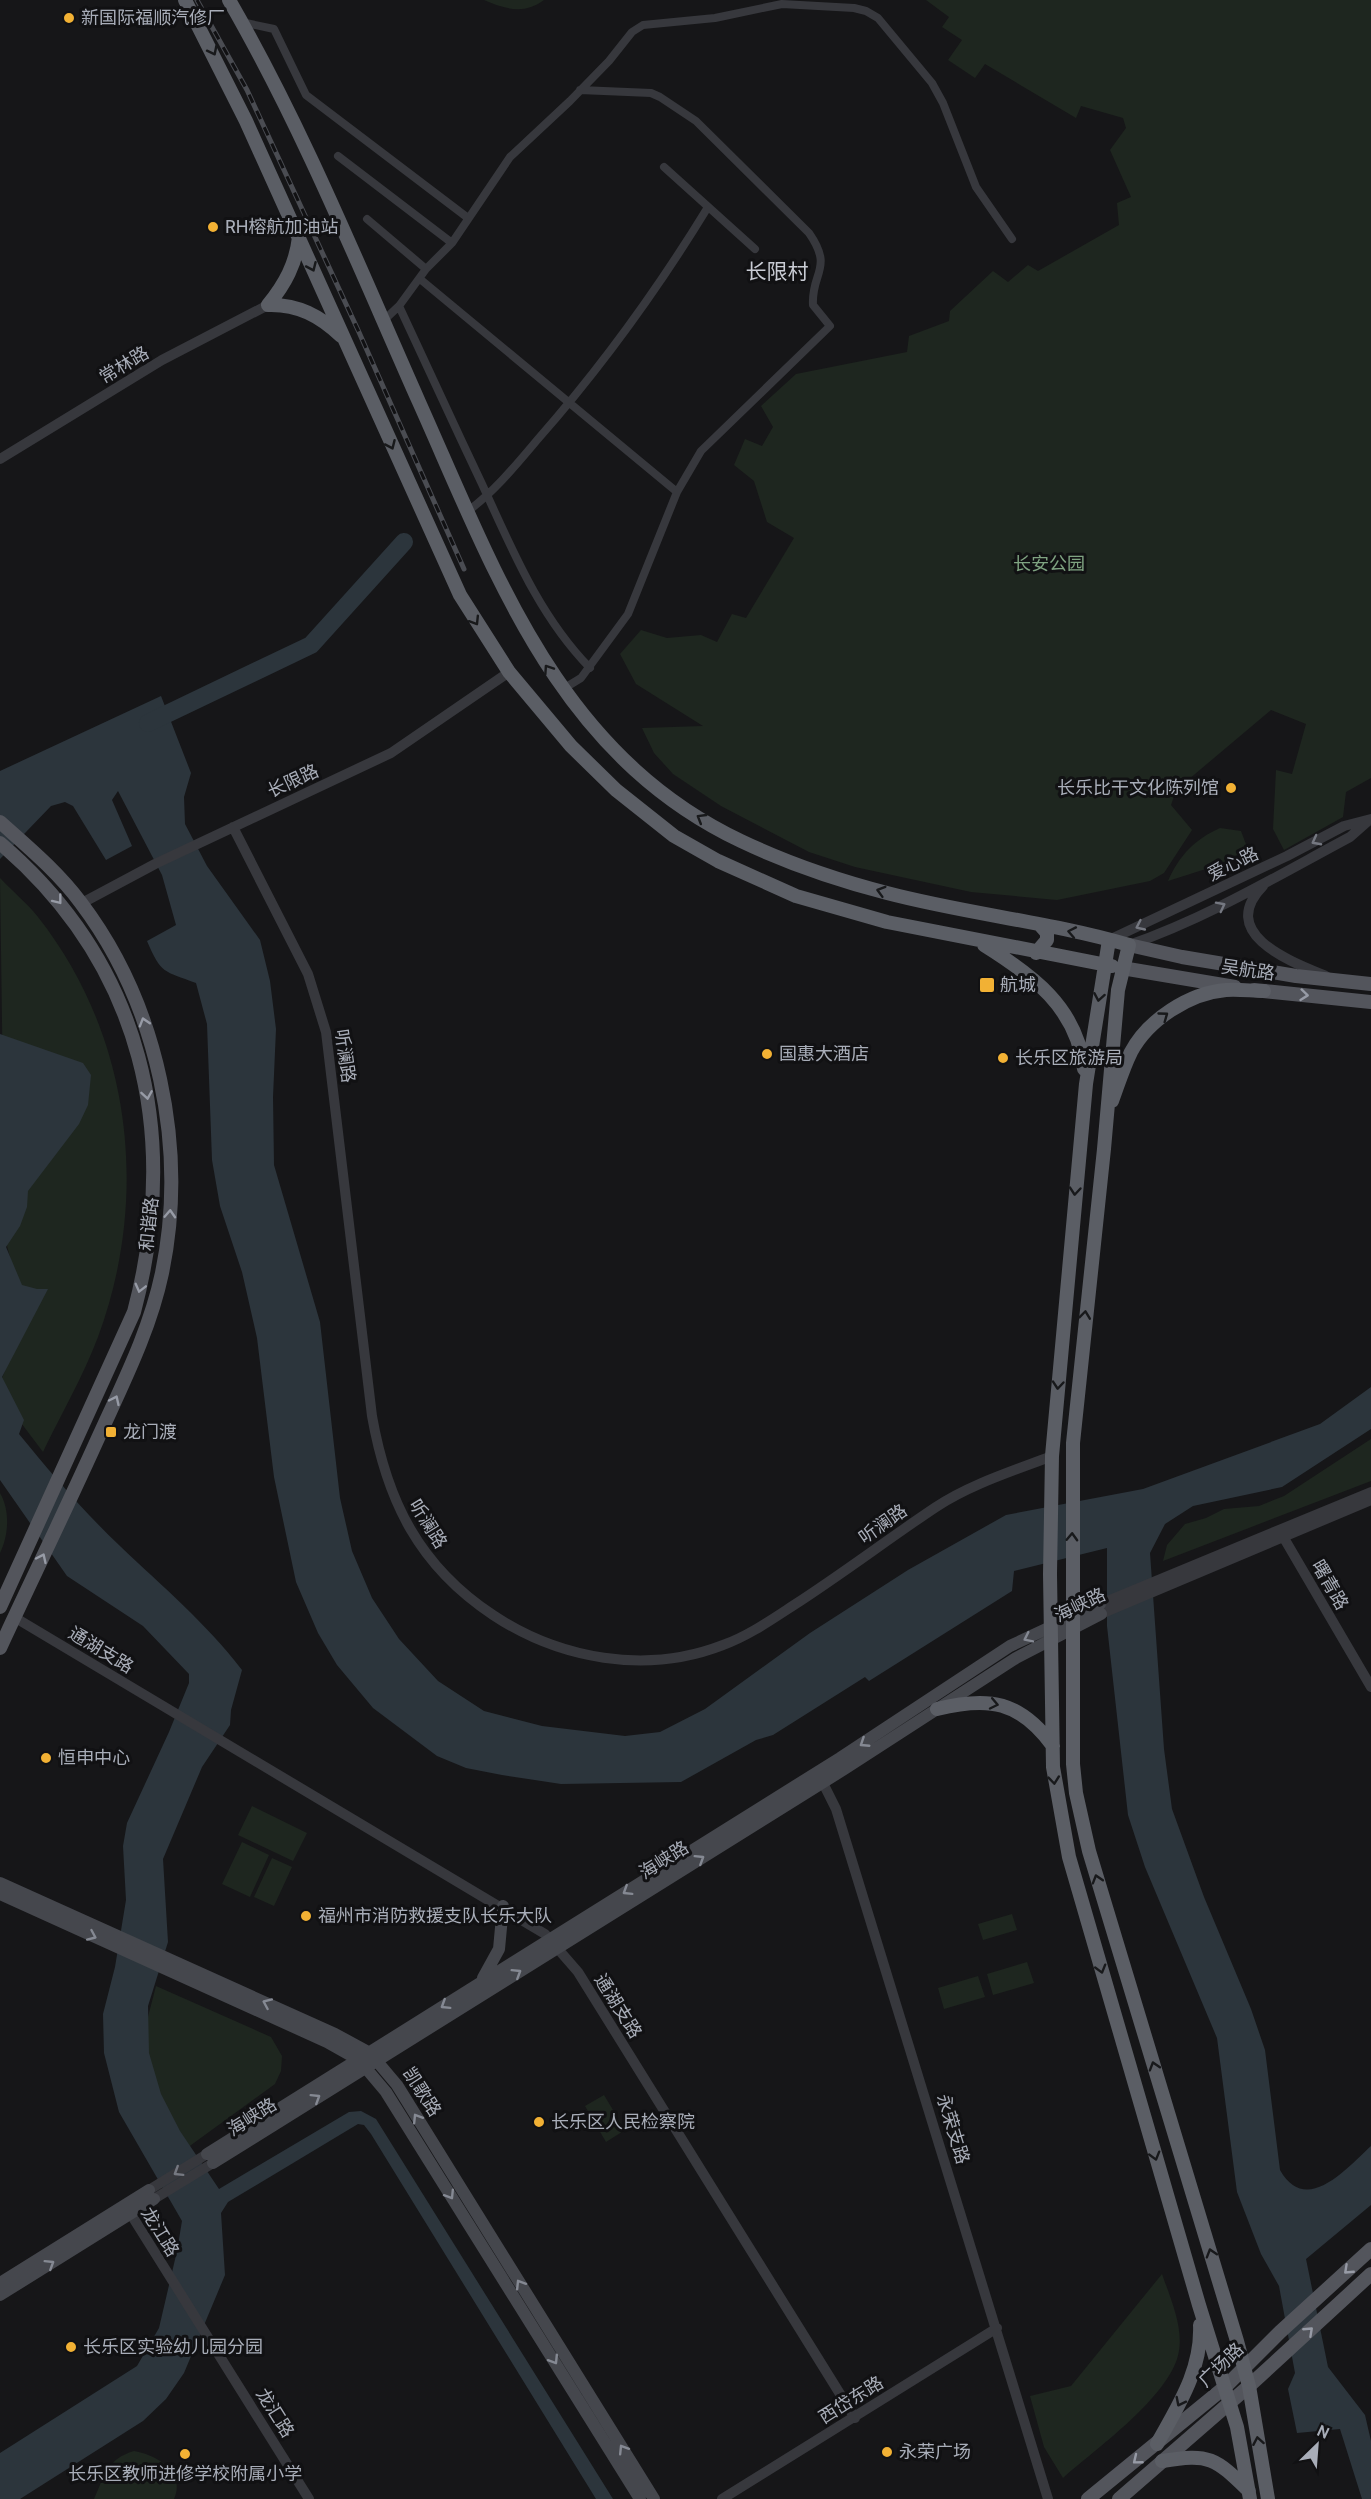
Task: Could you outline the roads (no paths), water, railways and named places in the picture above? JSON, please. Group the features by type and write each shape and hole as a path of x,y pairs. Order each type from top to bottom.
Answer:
{"highway":[{"path":"185,0 218,61 460,595 509,672 571,746 616,790 653,821 692,847 796,896 833,909 1036,953 1122,968"},
{"path":"229,0 284,104 468,511 532,644 562,689 616,752 652,785 696,816 738,840 787,861 887,893 1129,945 1122,968 1073,1443 1071,1574 1073,1764 1076,1793 1089,1851 1245,2368 1268,2499"},
{"path":"268,305 288,277 297,252 299,237"},
{"path":"268,305 294,307 308,312 345,340"},
{"path":"1036,953 1047,940 1047,933 1040,925"},
{"path":"974,940 1027,973 1051,994 1077,1038 1086,1084"},
{"path":"1109,940 1103,965 1086,1084 1052,1456 1050,1574 1056,1796 1068,1857 1237,2427 1249,2495"},
{"path":"1106,1119 1132,1052 1152,1025 1174,1009 1209,993 1226,990 1264,991"},
{"path":"937,1709 977,1702 998,1703 1029,1720 1053,1746"},
{"path":"1157,2444 1178,2406 1197,2361 1200,2339 1199,2305"},
{"path":"1162,2461 1188,2457 1204,2458 1219,2463 1249,2495"}],"main road":[{"name":"和谐路","path":"0,822 28,846 82,903 113,955 138,1004 154,1055 164,1104 171,1183 169,1228 162,1274 150,1317 74,1492 0,1648"},
{"name":"和谐路","path":"0,843 18,858 64,909 98,960 117,999 145,1080 154,1148 153,1216 145,1266 134,1312 0,1607"},
{"name":"吴航路","path":"1129,945 1296,976 1332,978 1371,984"},
{"path":"1216,984 1209,978 1208,969 1219,963"},
{"name":"吴航路","path":"1122,968 1264,991 1371,1002"},
{"name":"海峡路","path":"210,2158 820,1777 937,1709 1051,1633 1101,1609"},
{"name":"海峡路","path":"820,1777 1010,1646 1051,1633"},
{"name":"凯歌路","path":"0,1883 116,1941 368,2060 397,2085 654,2499"},
{"name":"凯歌路","path":"0,1894 116,1941"},
{"path":"478,1984 491,1968 499,1949 503,1906"},
{"name":"海峡路","path":"368,2060 478,1984 553,1944"},
{"name":"凯歌路","path":"368,2060 640,2499"},
{"name":"海峡路","path":"0,2295 152,2195"},
{"name":"海峡路","path":"0,2283 128,2210"},
{"name":"广场路","path":"1088,2499 1225,2387 1280,2332 1371,2249"},
{"name":"广场路","path":"1119,2499 1249,2386 1371,2274"}],"street":[{"path":"383,321 399,306 426,269 452,243 510,157 580,90 632,32 643,25 715,18 782,4 813,2 866,10 886,27 932,83 943,103 976,186 1012,239"},
{"path":"242,22 274,29 306,95 468,218"},
{"path":"562,689 581,678 590,668 628,614 677,492 701,451 830,326 813,305 822,257 809,233 683,111 651,93 580,90"},
{"path":"338,156 452,243"},
{"path":"664,167 754,249"},
{"path":"468,511 487,497 570,403 630,328 708,207"},
{"path":"367,219 426,269"},
{"path":"420,279 677,492"},
{"name":"常林路","path":"0,459 162,360 268,305"},
{"path":"399,306 502,532 543,609 590,668"},
{"name":"长限路","path":"82,903 155,864 391,753 509,672"},
{"path":"1129,945 1179,927 1268,881 1350,837 1370,820"},
{"name":"爱心路","path":"1109,940 1267,866 1344,826 1370,820"},
{"name":"听澜路","path":"233,827 308,974 326,1032 372,1416 384,1471 405,1524 418,1544 449,1580 470,1599 526,1635 557,1648 583,1655 607,1659 656,1659 722,1646 764,1624 947,1500 1052,1456"},
{"path":"1268,881 1250,903 1249,917 1256,937 1267,949 1332,978"},
{"name":"海峡路","path":"1101,1609 1282,1533 1371,1492"},
{"name":"海峡路","path":"1282,1533 1371,1500"},
{"name":"曙青路","path":"1282,1533 1371,1687"},
{"name":"通湖支路","path":"16,1614 170,1712 539,1929 578,1972 855,2418"},
{"name":"永荣支路","path":"820,1777 836,1809 1048,2499"},
{"name":"海峡路","path":"152,2195 210,2158"},
{"name":"龙江路","path":"128,2210 213,2345"},
{"name":"西岱东路","path":"722,2499 997,2328"},
{"name":"龙汇路","path":"213,2345 309,2499"}],"waterway":[{"path":"148,723 311,645 404,542"}],"railway":[{"path":"197,0 247,90 358,330 464,569"}],"place":[{"name":"新国际福顺汽修厂","path":"69,18"},
{"name":"RH榕航加油站","path":"213,227"},
{"name":"长乐比干文化陈列馆","path":"1231,788"},
{"name":"航城","path":"987,985"},
{"name":"国惠大酒店","path":"767,1054"},
{"name":"长乐区旅游局","path":"1003,1058"},
{"name":"龙门渡","path":"111,1432"},
{"name":"恒申中心","path":"46,1758"},
{"name":"福州市消防救援支队长乐大队","path":"306,1916"},
{"name":"长乐区人民检察院","path":"539,2122"},
{"name":"长乐区实验幼儿园分园","path":"71,2347"},
{"name":"永荣广场","path":"887,2452"},
{"name":"长乐区教师进修学校附属小学","path":"185,2454"}],"district":[{"name":"长限村","path":"777,272"}],"park label":[{"name":"长安公园","path":"1049,564"}]}
